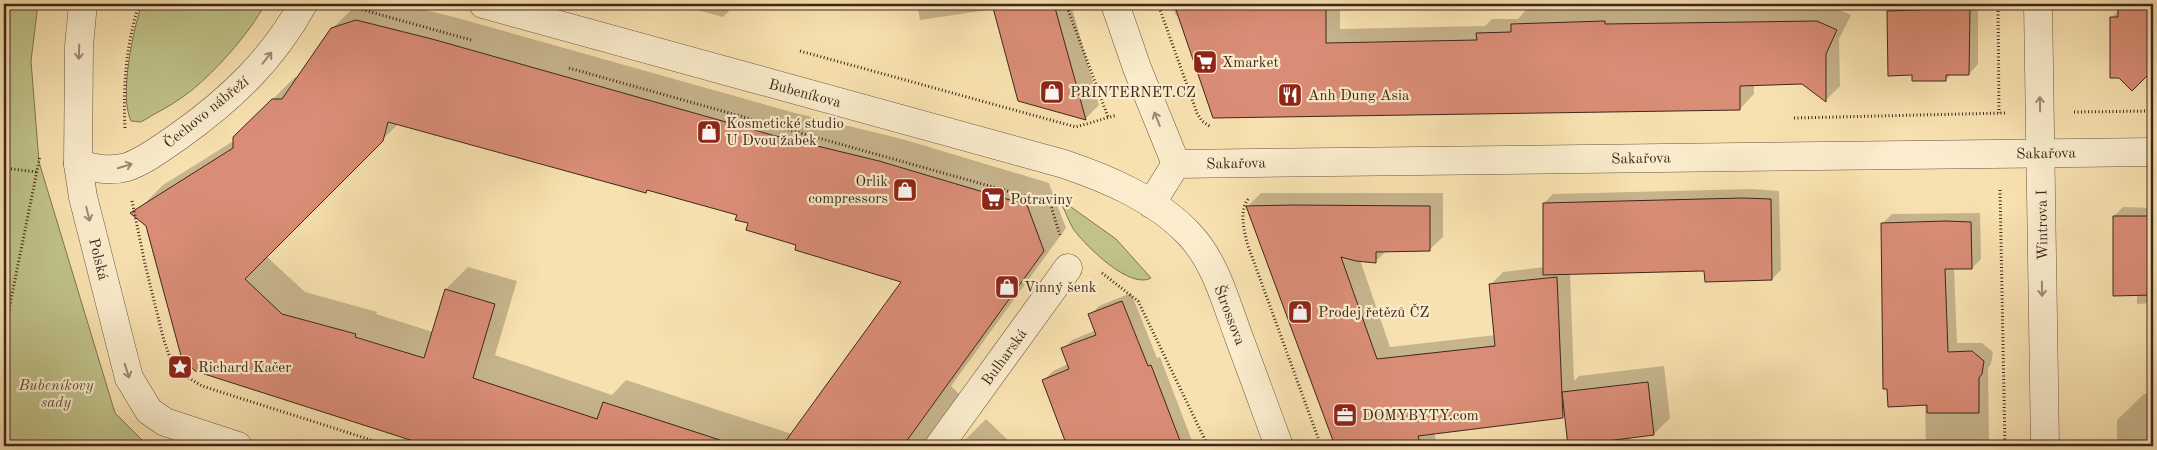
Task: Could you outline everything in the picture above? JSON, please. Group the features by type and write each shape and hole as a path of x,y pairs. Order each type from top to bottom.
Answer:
{"street":[{"name":"Polská","path":"83,4 79,55 78,164 84,198 128,378 149,411 165,422 238,446"},
{"name":"Čechovo nábřeží","path":"78,164 102,170 127,167 167,145 235,92 267,59 292,24 303,4"},
{"name":"Bubeníkova","path":"483,4 1064,164 1124,189 1151,204"},
{"path":"1115,4 1136,68 1176,164 1151,204"},
{"name":"Wintrova I","path":"2038,4 2045,446"},
{"name":"Sakařova","path":"1176,164 2153,152"},
{"name":"Štrossova","path":"1151,204 1189,234 1209,263 1280,446"},
{"name":"Bulharská","path":"939,446 1068,268"}],"path":[{"path":"4,16 10,4"},
{"path":"139,4 126,52 123,84 127,167 145,264 163,337 171,361 184,374 202,386 390,446"},
{"path":"342,4 476,41"},
{"path":"798,51 1076,127 1108,118 1066,4"},
{"path":"1158,4 1197,113 1202,122 1216,130"},
{"path":"1998,4 2000,113"},
{"path":"562,66 1050,203"},
{"path":"1787,118 2153,111"},
{"path":"4,334 42,148"},
{"path":"4,168 37,172"},
{"path":"2000,186 2005,446"},
{"path":"1253,193 1244,205 1243,219 1247,243 1321,446"},
{"path":"1098,270 1138,300 1208,446"}],"green space":[{"name":"Bubeníkovy sady","path":"4,4 35,4 37,12 31,61 39,162 115,413 148,446 4,446"},
{"path":"142,4 265,4 240,41 206,78 179,100 141,122 131,121 126,96 131,46"},
{"path":"1064,202 1116,239 1151,278 1142,280 1132,278 1098,255 1074,230 1062,205"}],"building":[{"path":"992,4 1054,4 1086,120 1018,101"},
{"path":"1174,4 1326,4 1326,43 1477,40 1476,33 1511,32 1511,24 1605,21 1605,24 1817,21 1837,30 1826,54 1826,102 1802,84 1740,86 1740,110 1213,118"},
{"path":"2118,4 2153,4 2153,70 2132,91 2119,78 2110,78 2110,17 2118,17"},
{"path":"1970,9 1969,75 1946,75 1946,81 1912,81 1912,75 1888,76 1887,11"},
{"path":"356,20 432,39 772,135 879,161 1027,205 1044,251 903,446 782,446 901,282 795,250 796,245 746,230 748,223 735,220 737,215 647,190 646,193 388,122 383,141 245,279 282,314 356,334 355,337 424,358 445,289 495,304 473,378 597,419 603,402 720,440 718,446 429,446 195,371 181,356 146,226 130,213 233,148 233,137 272,99 282,99 331,28"},
{"path":"1742,198 1771,199 1772,280 1705,282 1704,271 1543,275 1543,203"},
{"path":"1246,206 1430,206 1430,251 1376,252 1376,263 1341,257 1377,359 1495,346 1489,284 1557,277 1563,418 1418,436 1421,446 1335,446"},
{"path":"2113,216 2153,216 2153,295 2113,296"},
{"path":"1971,222 1972,269 1945,269 1948,352 1972,351 1984,361 1982,374 1979,378 1979,413 1927,413 1927,405 1888,407 1887,389 1883,389 1881,223"},
{"path":"1122,301 1148,366 1151,365 1182,446 1067,446 1042,380 1069,369 1061,348 1096,335 1088,314"},
{"path":"1648,382 1654,435 1568,446 1562,392"}],"place":[{"name":"Xmarket","path":"1205,62"},
{"name":"PRINTERNET.CZ","path":"1052,92"},
{"name":"Anh Dung Asia","path":"1290,95"},
{"name":"Kosmetické studio U Dvou žabek","path":"709,132"},
{"name":"Orlik compressors","path":"905,190"},
{"name":"Potraviny","path":"993,199"},
{"name":"Vinný šenk","path":"1007,287"},
{"name":"Prodej řetězů ČZ","path":"1300,312"},
{"name":"Richard Kačer","path":"180,367"},
{"name":"DOMYBYTY.com","path":"1345,415"}]}
